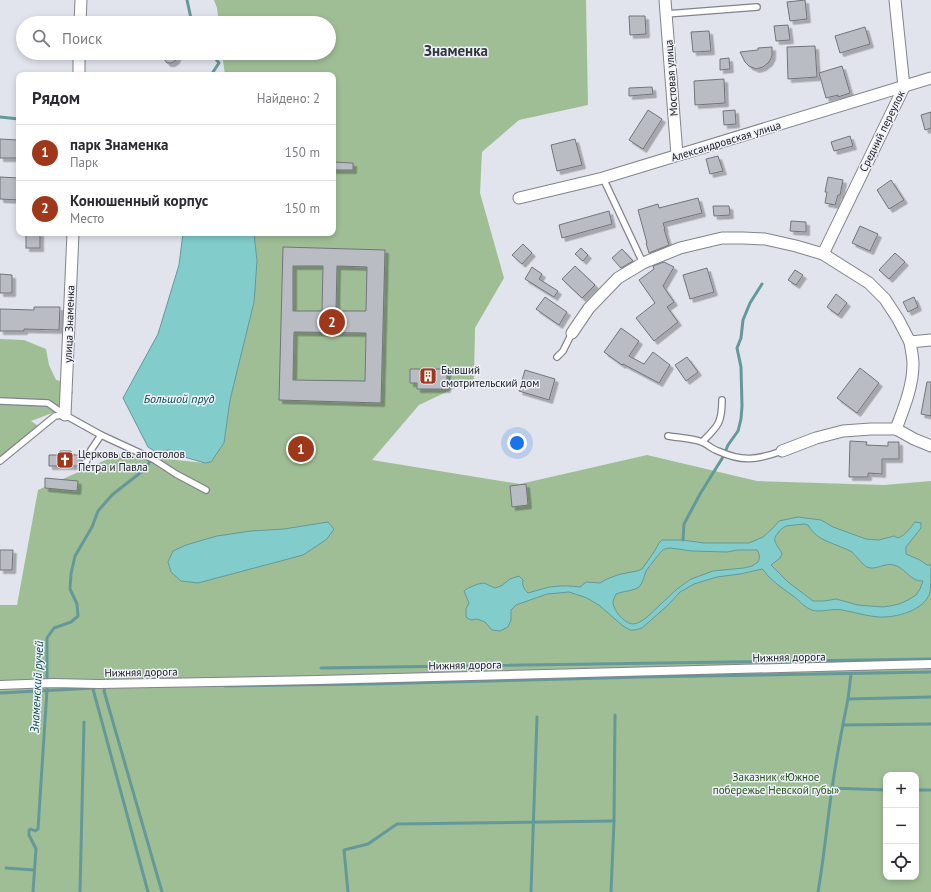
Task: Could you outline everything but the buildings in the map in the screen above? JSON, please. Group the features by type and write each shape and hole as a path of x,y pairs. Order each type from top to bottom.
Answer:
{"street":[{"path":"80,16 81,0"},
{"name":"Мостовая улица","path":"665,0 677,155"},
{"name":"Средний переулок","path":"823,254 904,86 895,0"},
{"path":"78,72 79,60"},
{"name":"Александровская улица","path":"519,198 603,178 931,78"},
{"name":"улица Знаменка","path":"65,415 73,236"},
{"path":"572,333 589,308 618,278 643,263 680,248 722,238 766,239 796,246 823,254 869,283 885,299 898,319 910,342 913,364 910,388 896,429"},
{"path":"910,342 931,340"},
{"path":"782,451 816,438 843,432 896,429 931,446"},
{"name":"Нижняя дорога","path":"0,685 341,679 931,664"}],"lane":[{"path":"666,14 757,7"},
{"path":"603,178 643,263"},
{"path":"557,357 563,351 572,333"},
{"path":"702,442 712,432 721,419 722,400"},
{"path":"0,401 48,403 65,415 100,435 152,459 206,490"},
{"path":"0,461 55,416 65,415"},
{"path":"84,467 91,450 100,435"},
{"path":"668,436 702,442 728,455 745,459 768,456 782,451"}],"green space":[{"name":"Заказник «Южное побережье Невской губы»","path":"214,0 586,0 588,105 519,120 482,152 480,193 504,278 475,328 474,379 419,405 372,460 520,484 647,455 757,481 884,485 931,481 931,892 0,892 0,605 17,605 38,490 119,454 205,463 211,462 224,443 230,400 257,261 254,236 336,236 336,72 225,72 223,60 336,60 336,16 218,16"},
{"path":"0,339 24,340 46,349 49,365 56,380 69,383 73,392 69,404 52,413 31,421 38,426 0,457"}],"water":[{"name":"Большой пруд","path":"183,236 254,236 257,261 254,302 230,400 224,443 211,462 205,463 181,456 169,450 156,452 148,447 123,398 158,334 179,265"},
{"path":"798,517 821,520 833,527 866,539 879,540 894,536 898,538 901,537 915,522 921,523 921,528 906,547 906,554 927,565 931,565 930,592 927,599 916,609 901,615 885,617 838,610 815,611 804,605 771,579 762,569 717,577 694,584 680,592 642,628 635,630 630,630 623,626 600,606 587,598 569,592 547,594 516,605 511,610 511,620 508,627 500,631 492,630 485,622 477,619 471,620 466,617 466,609 469,603 464,591 478,584 484,583 495,588 501,586 510,579 519,576 523,580 525,590 528,593 549,587 580,587 586,582 600,583 621,574 642,569 662,540 683,540 704,543 749,543 763,537 779,521","holes":["808,525 818,537 852,552 867,567 874,568 891,564 902,569 911,577 919,581 923,581 920,589 916,595 908,600 899,604 883,607 858,605 836,599 813,601 788,582 771,565 780,558 782,554 775,541 776,536 782,528 786,526","670,548 692,551 727,552 738,550 757,550 759,553 759,558 758,562 752,566 713,571 691,579 677,589 643,620 632,624 625,621 615,609 613,602 616,594 635,589 640,586 646,571 660,553 664,549"]},
{"path":"328,522 334,529 327,539 303,555 198,583 181,581 171,572 168,562 173,551 186,545 217,536 251,531 284,529"}],"waterway":[{"name":"Знаменский ручей","path":"187,0 190,16"},
{"name":"Знаменский ручей","path":"213,72 219,63 217,60"},
{"path":"0,117 16,119"},
{"path":"683,540 684,524 700,494 723,457 728,445 738,431 742,406 741,367 737,348 741,338 743,320 750,303 762,284"},
{"name":"Знаменский ручей","path":"33,892 36,849 29,835 29,830 31,829 35,831 38,829 47,690 47,638 54,628 71,622 78,616 77,604 70,589 71,574 75,556 92,527 98,511 112,495 145,469 156,452"},
{"path":"321,668 931,659"},
{"path":"225,686 931,672"},
{"path":"848,699 851,674"},
{"path":"105,687 104,691 162,892"},
{"name":"Знаменский ручей","path":"0,693 95,688"},
{"path":"93,689 148,892"},
{"path":"818,892 839,744 848,699 931,697"},
{"path":"611,892 614,821 615,715"},
{"path":"531,892 537,717"},
{"path":"80,892 84,722"},
{"path":"843,725 931,724"},
{"path":"832,788 883,790"},
{"path":"919,790 931,790"},
{"path":"348,892 344,850 368,844 397,824 614,821"},
{"path":"6,868 34,870"}],"place":[{"name":"Конюшенный корпус","path":"332,322"},
{"name":"Бывший смотрительский дом","path":"428,376"},
{"name":"парк Знаменка","path":"301,449"},
{"name":"Церковь св. апостолов Петра и Павла","path":"65,460"}],"district":[{"name":"Знаменка","path":"456,51"}]}
